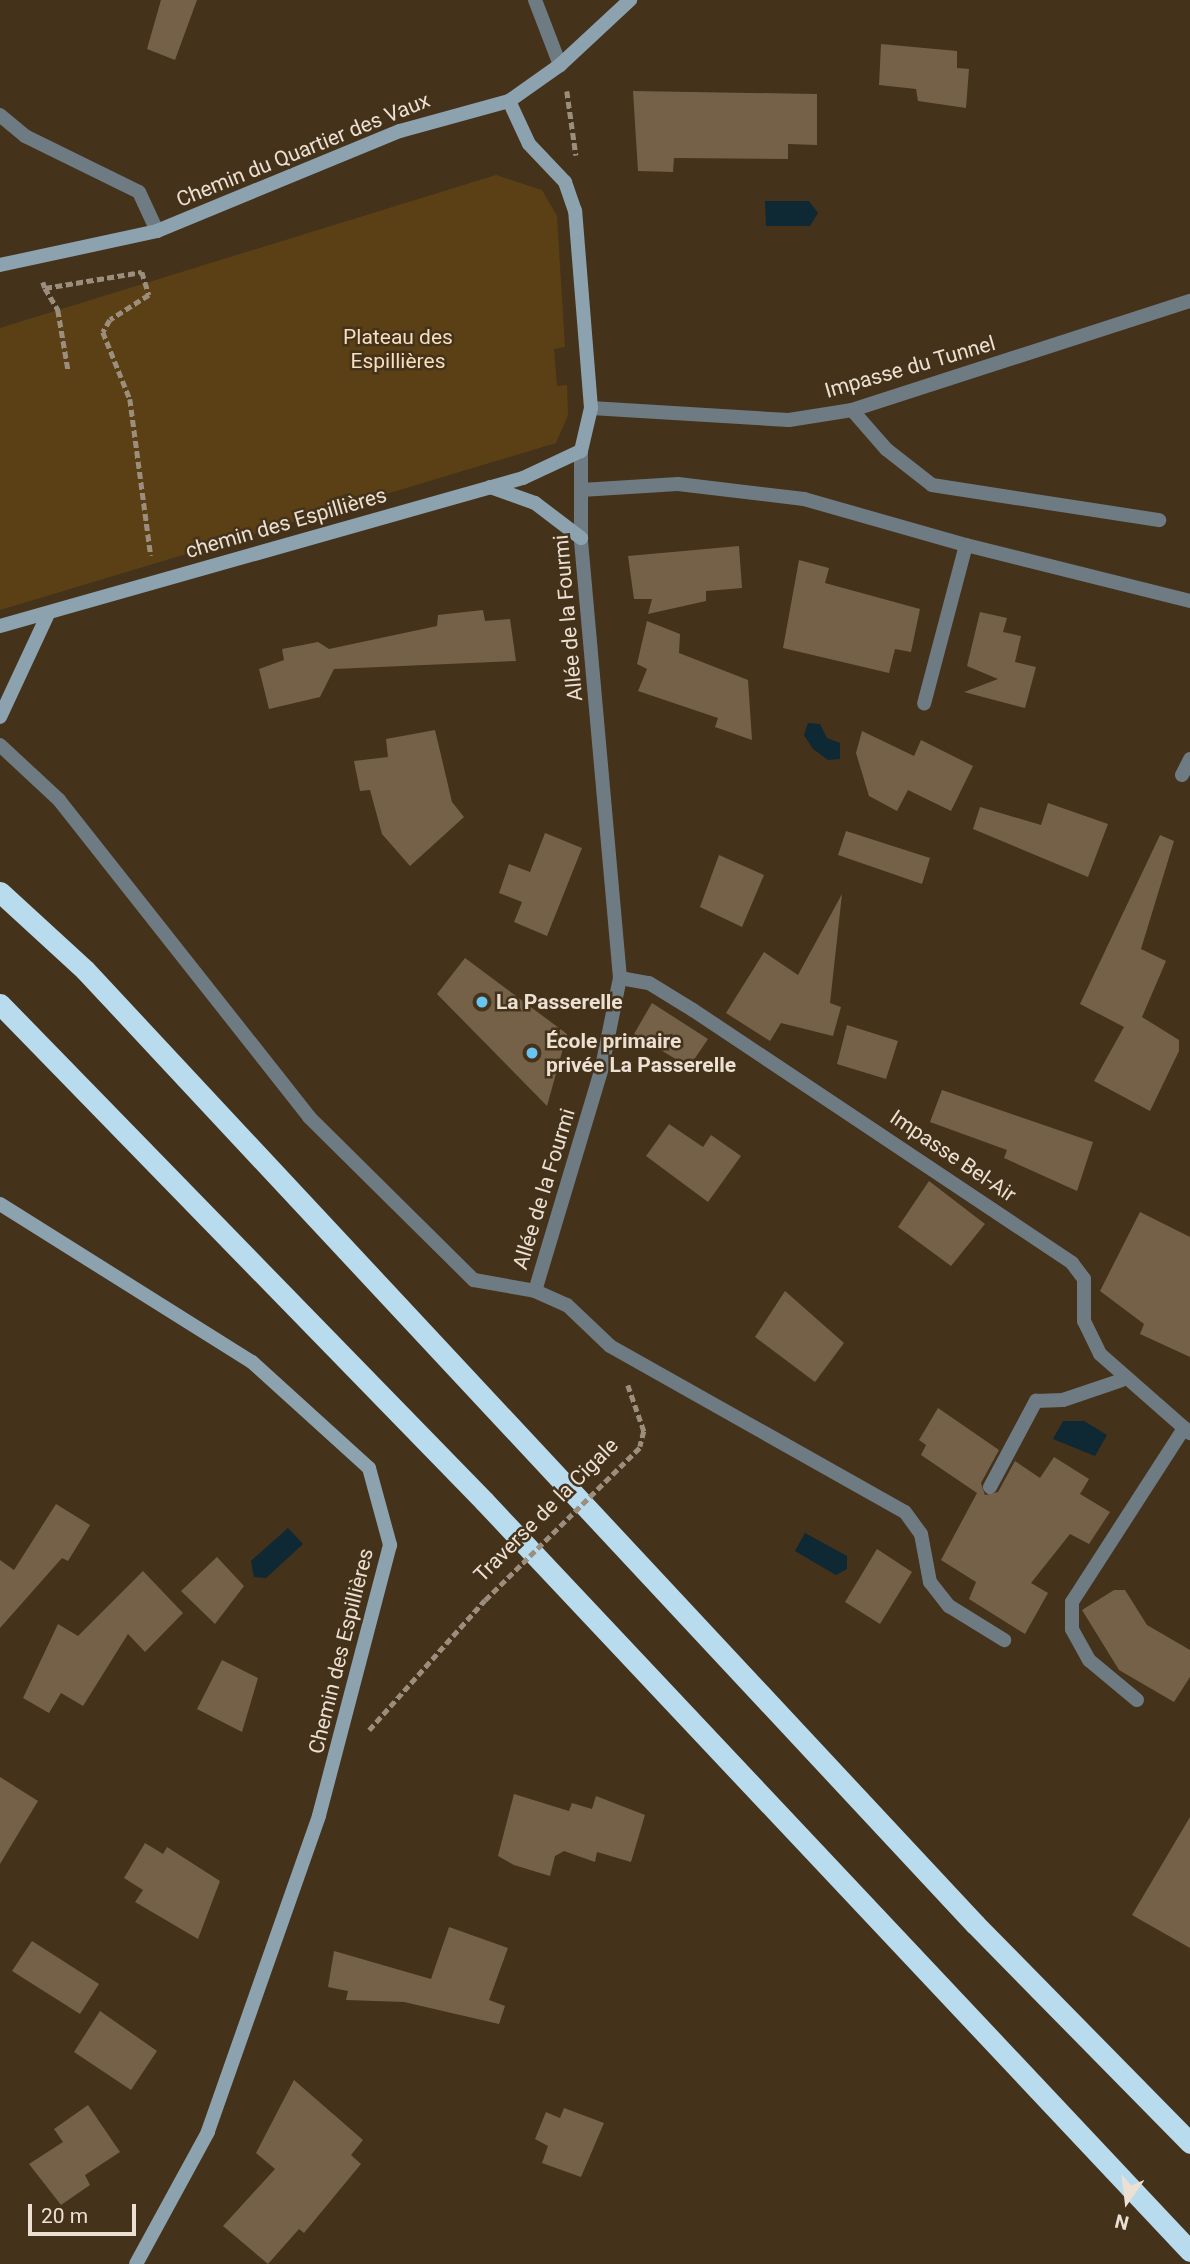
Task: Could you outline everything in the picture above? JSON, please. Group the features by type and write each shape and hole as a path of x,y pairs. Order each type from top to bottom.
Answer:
{"highway":[{"path":"0,892 85,970 975,1924 1190,2143"},
{"path":"0,1004 484,1501 1190,2251"}],"street":[{"path":"536,0 560,65"},
{"name":"Chemin du Quartier des Vaux","path":"0,265 33,255 157,231 400,131 509,101 560,65 630,0"},
{"path":"509,101 529,144 565,182 575,211 591,408 581,450"},
{"path":"0,115 25,136 139,192 157,231"},
{"name":"Impasse du Tunnel","path":"591,408 789,420 852,410 1190,301"},
{"path":"852,410 886,449 932,485 1159,520"},
{"name":"chemin des Espillières","path":"0,626 47,616 490,487 581,450"},
{"name":"Allée de la Fourmi","path":"0,745 59,800 309,1116 474,1280 535,1291 602,1067 620,978 581,538 581,450"},
{"path":"581,491 678,484 804,499 966,545 1190,601"},
{"path":"490,487 535,503 581,538"},
{"path":"924,704 966,545"},
{"path":"0,717 4,686 47,616"},
{"path":"1182,775 1190,759"},
{"name":"Impasse Bel-Air","path":"620,978 649,984 693,1010 1072,1263 1084,1279 1084,1321 1122,1380 1187,1431"},
{"name":"Chemin des Espillières","path":"0,1204 253,1362 369,1468 390,1545 343,1732 208,2132 136,2264"},
{"path":"535,1291 567,1305 610,1346 905,1512 921,1534 930,1582 949,1606 1004,1640"},
{"path":"990,1488 1036,1401 1063,1400 1122,1380"},
{"path":"1137,1700 1090,1660 1072,1629 1072,1602 1187,1431"}],"path":[{"path":"560,65 577,163"},
{"path":"33,255 45,288 58,310 68,369"},
{"path":"45,288 142,272 149,295 110,320 103,332 130,399 152,523 151,584"},
{"name":"Traverse de la Cigale","path":"343,1732 360,1740 485,1600 639,1447 645,1431 638,1405 610,1346"}],"green space":[{"name":"Plateau des Espillières","path":"496,175 542,190 557,216 565,347 554,349 557,386 567,385 568,415 556,443 0,610 0,328"}],"water":[{"path":"765,201 809,201 818,213 810,226 766,226"},
{"path":"808,723 820,724 827,738 840,743 840,759 828,760 813,749 804,735"},
{"path":"1063,1421 1084,1421 1107,1435 1095,1456 1053,1439"},
{"path":"288,1528 303,1544 266,1578 254,1577 251,1561"},
{"path":"805,1533 847,1556 847,1569 836,1575 795,1551"}],"building":[{"path":"161,0 197,0 175,60 147,49"},
{"path":"881,44 957,51 957,68 969,69 966,108 918,101 916,89 879,85"},
{"path":"633,91 817,94 817,145 788,144 788,159 674,158 673,172 638,171"},
{"path":"739,546 742,588 706,591 706,601 648,614 652,599 634,599 628,556"},
{"path":"799,560 829,568 825,583 920,609 911,652 895,649 889,673 783,648"},
{"path":"483,610 485,621 510,619 516,661 334,669 320,697 269,709 259,669 284,660 282,649 318,642 329,649 437,626 438,615"},
{"path":"980,612 1007,618 1003,632 1021,636 1015,662 1036,667 1025,708 964,692 998,679 967,666"},
{"path":"647,621 680,634 679,653 748,680 752,740 715,727 718,718 638,691 647,669 637,664"},
{"path":"435,730 452,802 464,817 410,866 382,834 370,790 360,791 354,761 388,757 386,739"},
{"path":"862,731 914,756 921,740 973,766 951,811 908,790 897,811 869,796 856,753"},
{"path":"1048,803 1108,824 1088,877 973,829 980,807 1041,825"},
{"path":"846,831 930,858 922,884 838,855"},
{"path":"545,833 582,848 547,936 514,922 522,902 499,893 509,864 530,872"},
{"path":"1160,835 1174,841 1141,949 1166,961 1142,1017 1179,1040 1179,1051 1150,1111 1094,1081 1124,1027 1080,1004"},
{"path":"719,855 764,875 742,927 700,907"},
{"path":"842,894 830,1003 841,1007 833,1036 781,1023 770,1041 726,1013 764,952 798,975"},
{"path":"465,958 567,1034 547,1106 437,994"},
{"path":"652,1003 708,1039 689,1067 634,1034"},
{"path":"847,1025 898,1041 886,1079 837,1064"},
{"path":"942,1090 1093,1142 1077,1191 1004,1158 1007,1150 930,1122"},
{"path":"669,1124 703,1147 711,1135 741,1156 708,1202 646,1156"},
{"path":"929,1181 985,1224 951,1266 898,1227"},
{"path":"1140,1212 1190,1237 1190,1357 1140,1334 1144,1324 1100,1291"},
{"path":"785,1291 844,1343 815,1382 755,1337"},
{"path":"938,1408 999,1450 981,1483 985,1495 998,1492 1015,1461 1040,1478 1054,1457 1089,1479 1080,1494 1110,1512 1089,1544 1070,1534 1031,1583 1048,1593 1025,1634 969,1599 976,1582 941,1560 977,1493 921,1455 926,1445 919,1440"},
{"path":"56,1504 90,1525 68,1561 62,1558 0,1628 0,1560 14,1570"},
{"path":"877,1549 912,1572 880,1624 845,1602"},
{"path":"217,1557 244,1586 215,1624 181,1591"},
{"path":"143,1571 183,1613 145,1652 128,1634 83,1706 61,1693 49,1713 23,1698 58,1624 78,1636"},
{"path":"1114,1590 1125,1590 1147,1625 1190,1650 1190,1677 1174,1702 1119,1670 1082,1610"},
{"path":"222,1660 258,1678 242,1732 197,1709"},
{"path":"0,1777 38,1801 0,1864"},
{"path":"514,1794 569,1811 572,1803 592,1809 596,1796 645,1815 631,1862 597,1852 595,1862 564,1851 555,1856 550,1876 514,1865 498,1856"},
{"path":"1190,1817 1190,1948 1132,1915"},
{"path":"145,1843 163,1854 167,1847 220,1881 198,1939 135,1902 143,1890 124,1878"},
{"path":"449,1927 508,1948 489,2000 505,2006 499,2024 404,2002 346,2000 348,1991 328,1987 334,1951 431,1979"},
{"path":"32,1941 99,1984 80,2014 12,1971"},
{"path":"100,2011 157,2051 131,2090 74,2052"},
{"path":"294,2080 363,2140 351,2155 361,2164 304,2233 299,2229 268,2264 223,2226 275,2169 256,2153"},
{"path":"88,2105 120,2152 85,2175 90,2185 61,2205 29,2164 63,2142 54,2129"},
{"path":"564,2108 604,2123 581,2177 542,2163 548,2146 535,2139 546,2112 560,2118"}],"place":[{"name":"La Passerelle","path":"482,1002"},
{"name":"École primaire privée La Passerelle","path":"532,1053"}]}
